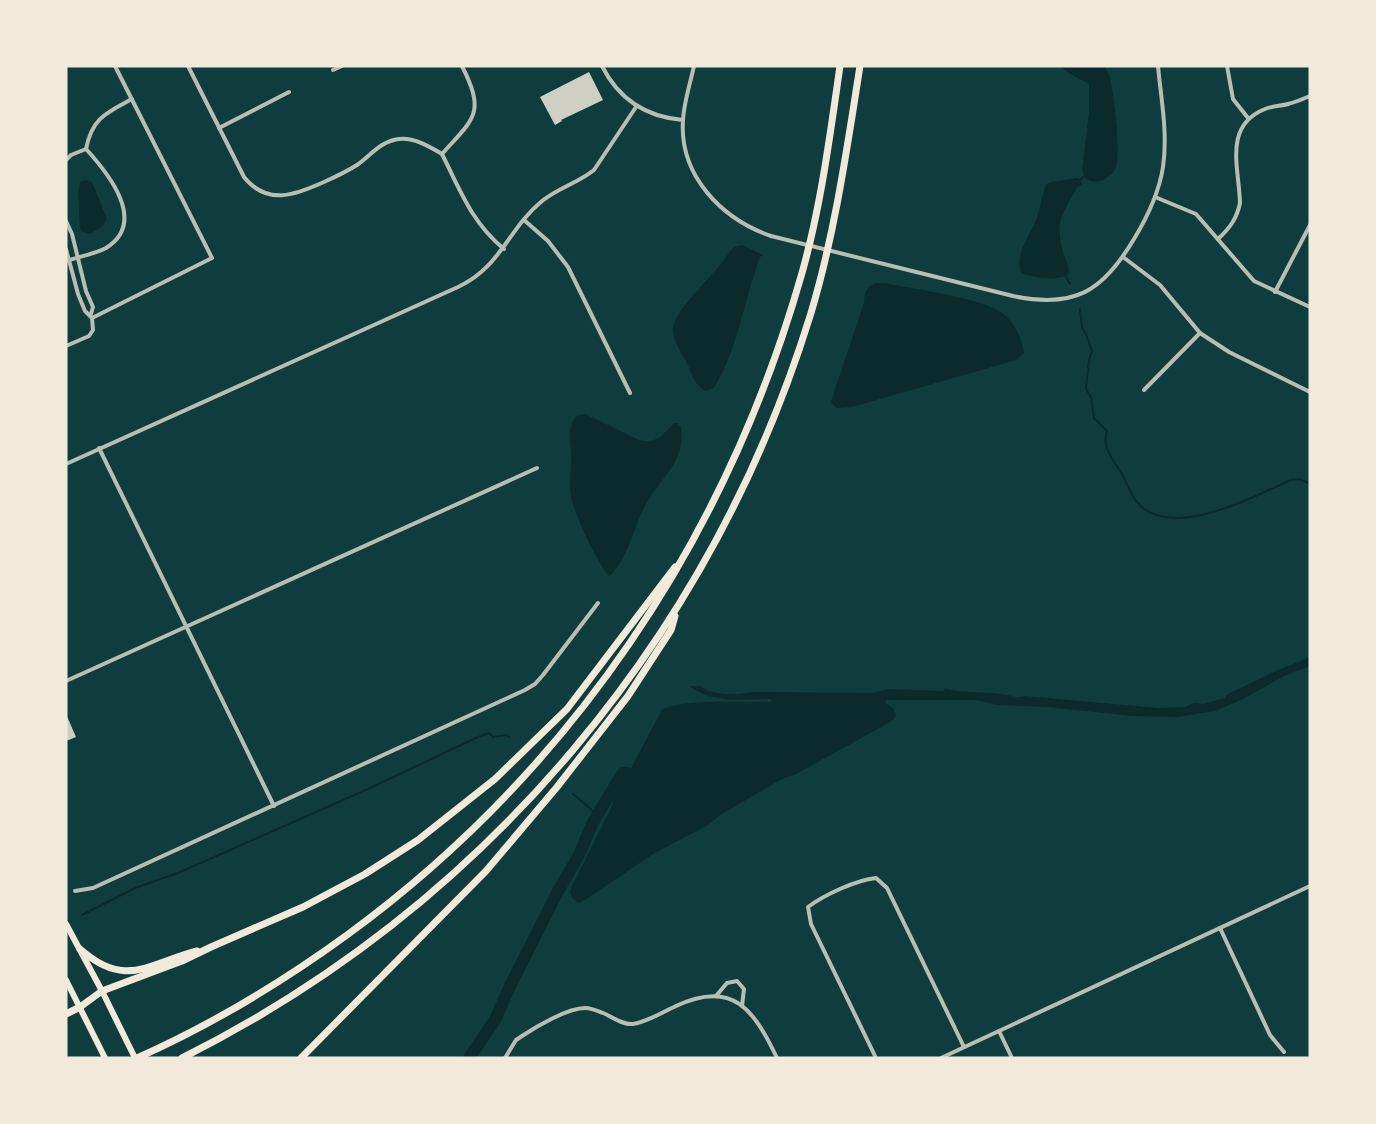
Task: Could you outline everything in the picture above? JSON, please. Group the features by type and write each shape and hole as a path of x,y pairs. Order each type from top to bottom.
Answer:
{"highway":[{"path":"136,1058 154,1051 229,1011 315,958 379,912 462,841 547,752 587,703 640,630 685,557 714,502 741,443 777,351 802,271 814,221 840,66"},
{"path":"182,1058 238,1029 326,975 423,901 474,856 531,800 620,693 676,610 727,520 761,448 796,356 821,276 860,66"},
{"path":"66,1014 102,991 182,962 303,907 388,860 455,813 495,779 567,709 672,570 685,557"},
{"path":"301,1058 486,870 557,787 610,721 647,667 671,630 676,610"},
{"path":"80,949 93,961 105,967 129,972 211,947"}],"main road":[{"path":"66,924 136,1058"},
{"path":"66,980 105,1058"}],"street":[{"path":"91,316 212,258 115,66"},
{"path":"188,66 247,180 266,193 294,195 340,175 357,165 378,147 394,140 405,139 427,145 442,154 477,222 504,249"},
{"path":"333,70 342,66"},
{"path":"442,154 464,131 472,118 476,98 462,66"},
{"path":"602,66 616,88 636,107 660,117 683,120"},
{"path":"694,66 683,120 687,151 700,183 716,204 731,217 755,230 798,243 1013,296 1044,300 1069,298 1096,285 1108,276 1123,258 1145,221 1161,177 1164,152 1158,66"},
{"path":"1227,66 1233,99 1248,118"},
{"path":"219,128 289,92"},
{"path":"1218,239 1228,229 1238,212 1240,194 1236,144 1238,135 1248,118 1266,108 1290,104 1310,96"},
{"path":"86,149 89,131 105,114 132,99"},
{"path":"66,464 465,284 485,269 504,249 524,220 541,202 594,170 636,107"},
{"path":"66,160 71,155 86,149"},
{"path":"68,261 105,249 119,237 125,225 123,207 113,180 86,149"},
{"path":"1155,197 1196,214 1248,276 1259,284 1310,307"},
{"path":"524,220 548,241 568,267 630,393"},
{"path":"66,221 72,234 86,291 93,307 92,333 66,346"},
{"path":"1275,292 1310,225"},
{"path":"66,249 78,294 85,311 91,316"},
{"path":"1123,258 1160,285 1200,333 1229,352 1310,393"},
{"path":"1144,390 1200,333"},
{"path":"99,448 273,806"},
{"path":"66,681 537,468"},
{"path":"75,891 93,888 525,690 543,675 598,603"},
{"path":"876,1058 810,922 808,907 863,879 876,878 885,885 964,1047"},
{"path":"941,1058 1310,886"},
{"path":"1220,928 1270,1035 1284,1052"},
{"path":"716,996 727,983 737,981 744,989 742,1006"},
{"path":"505,1058 516,1040 571,1011 588,1008 624,1023 634,1023 692,999 716,996 729,999 752,1015 761,1025 777,1058"},
{"path":"999,1031 1011,1058"}],"water":[{"path":"1061,66 1104,66 1109,74 1118,149 1114,171 1101,181 1094,182 1085,178 1082,170 1089,112 1089,84 1067,72"},
{"path":"1078,178 1082,184 1077,187 1068,203 1060,224 1060,241 1068,265 1068,275 1044,278 1021,273 1020,258 1037,218 1046,185 1050,182"},
{"path":"86,180 92,182 107,219 103,226 90,234 81,231 80,227 78,194 80,182"},
{"path":"742,245 763,255 754,273 729,357 714,388 706,391 696,382 676,342 673,330 680,312 688,302 730,251"},
{"path":"876,283 946,295 993,308 1002,313 1014,326 1022,342 1024,353 1016,360 1006,363 852,407 837,408 831,401 864,303 865,293"},
{"path":"585,414 645,441 655,440 674,423 681,427 681,445 675,462 649,499 621,562 609,576 587,538 571,497 570,431 576,416"},
{"path":"1310,657 1310,666 1284,676 1243,699 1215,711 1177,717 1133,716 1047,707 997,705 976,700 887,700 885,703 893,708 896,715 885,725 796,774 782,779 720,815 708,825 653,854 585,900 579,903 572,898 570,893 611,808 616,795 615,777 625,774 631,768 662,710 671,706 698,702 771,702 772,700 718,698 708,696 689,686 701,686 711,692 733,694 752,692 873,693 888,689 944,691 945,688 1017,697 1158,708 1185,707 1194,703 1203,704 1225,698 1226,695"}],"building":[{"path":"589,72 603,100 555,125 540,97"},
{"path":"66,714 76,737 66,741"}],"waterway":[{"path":"1080,180 1084,176"},
{"path":"1066,277 1070,284"},
{"path":"1080,309 1082,328 1092,351 1086,389 1091,397 1094,418 1107,431 1107,449 1134,498 1151,513 1169,518 1190,517 1235,505 1291,480 1300,479 1310,484"},
{"path":"82,915 135,888 178,873 368,789 478,737 489,733 493,737 506,735 509,737"},
{"path":"469,1058 495,1020 557,893 579,855 593,822 623,773 627,773"},
{"path":"573,794 598,815"}]}
